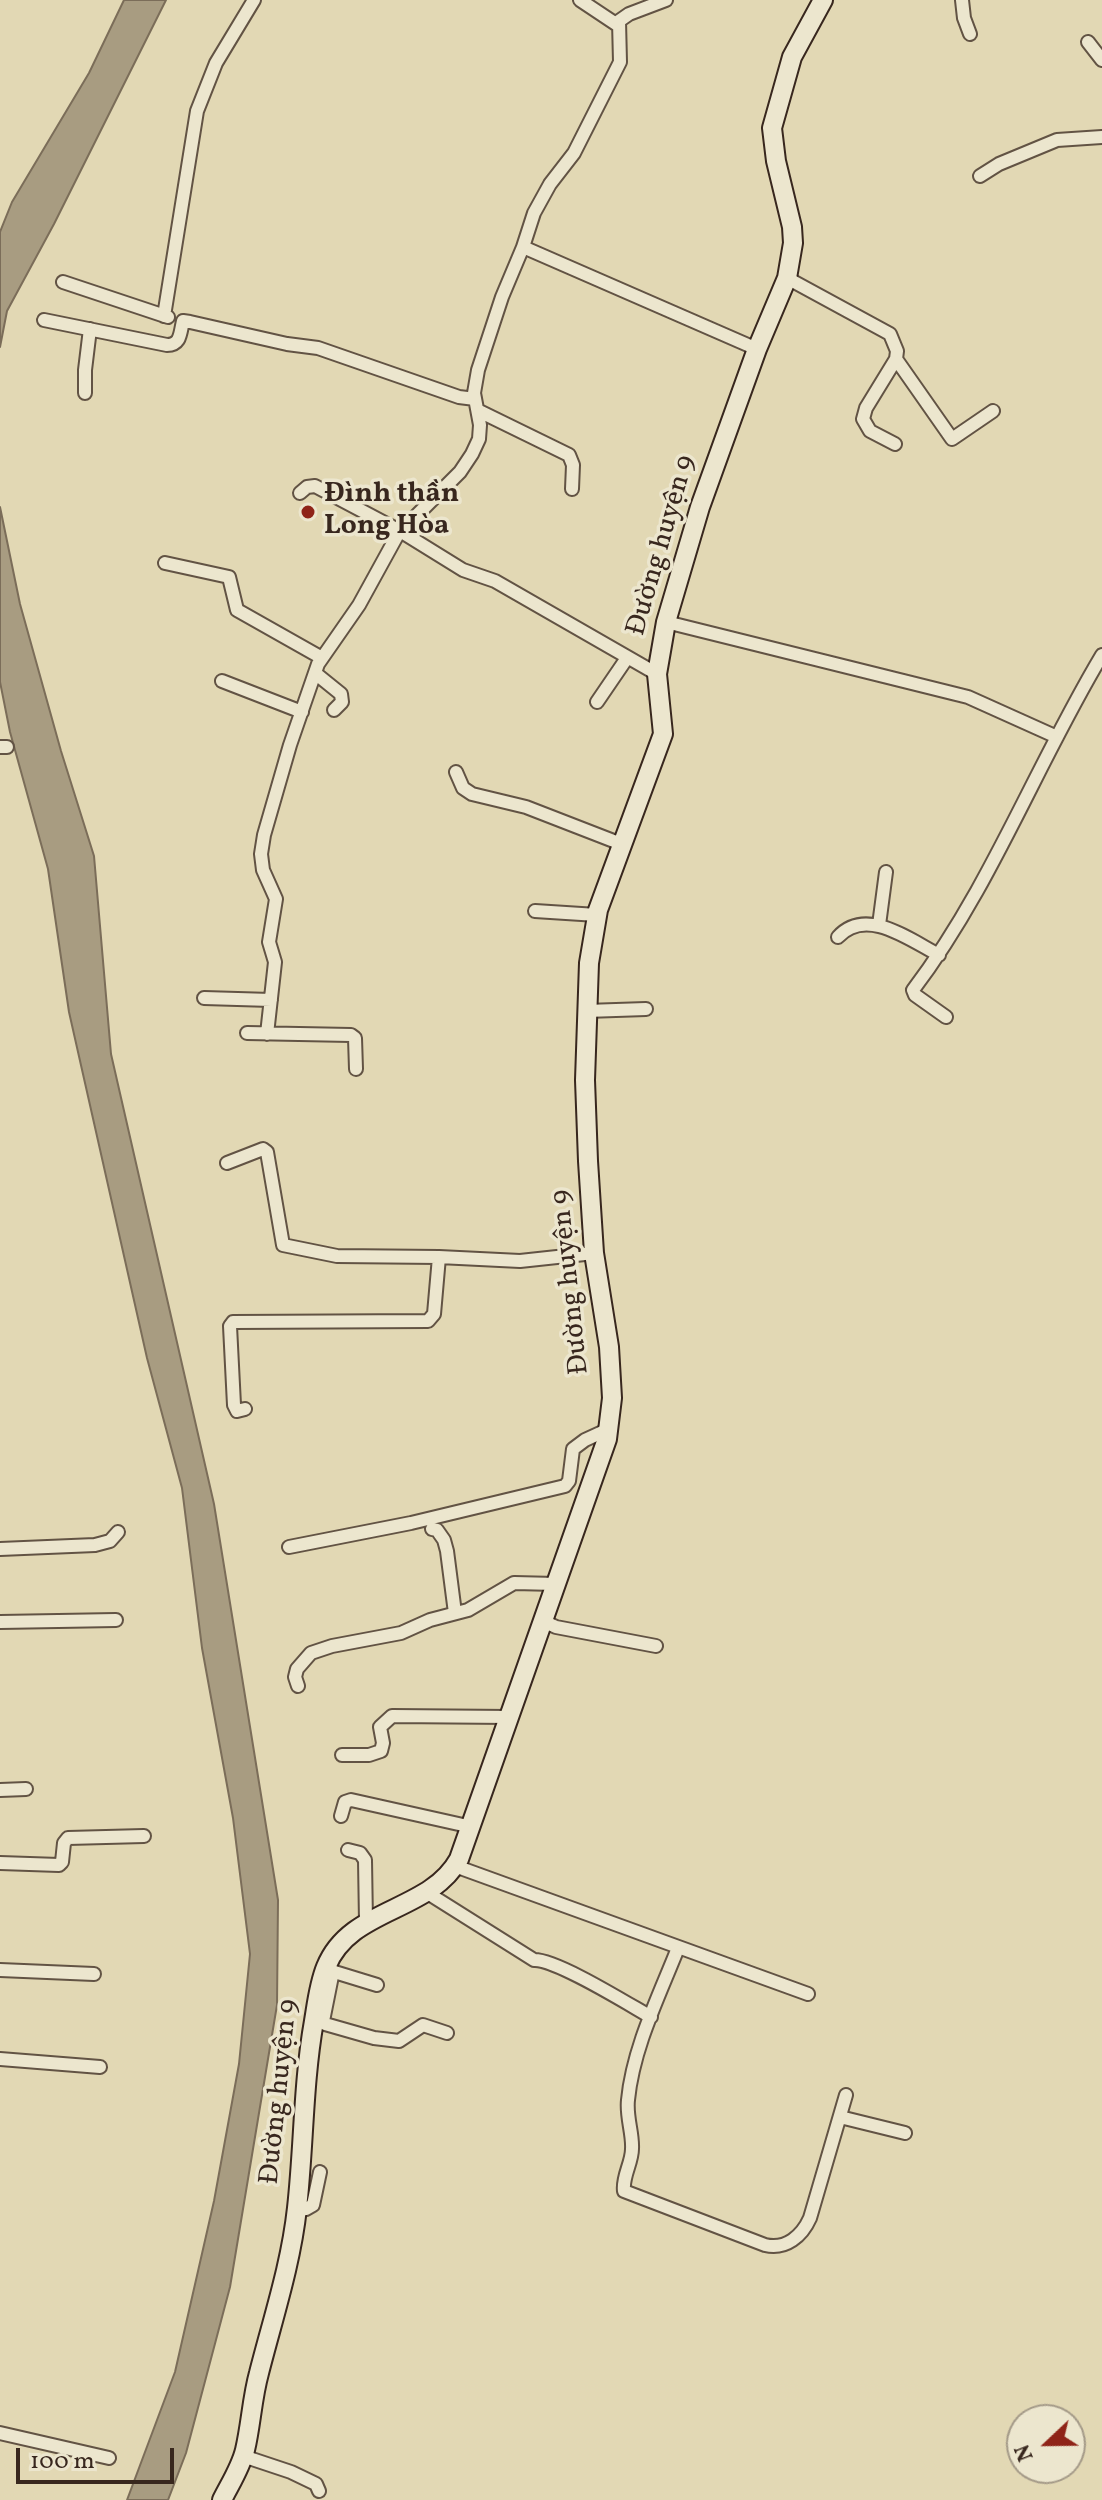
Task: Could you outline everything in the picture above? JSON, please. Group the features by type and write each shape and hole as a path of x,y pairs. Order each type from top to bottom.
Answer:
{"street":[{"path":"164,316 197,111 216,63 254,0"},
{"path":"580,0 619,26"},
{"path":"267,1034 275,962 269,942 276,899 268,884 261,854 273,802 315,673 359,605 400,531 460,472 472,454 479,439 478,370 534,213 550,184 574,153 589,118 620,62 619,26 623,17 666,0"},
{"name":"Đường huyện 9","path":"222,2500 243,2456 258,2376 280,2300 297,2210 307,2063 329,1971 342,1942 366,1922 442,1882 455,1866 472,1827 609,1429 612,1398 609,1347 594,1253 585,1080 589,963 597,915 663,734 657,674 666,622 700,507 757,349 787,278 793,243 792,227 776,161 772,128 792,57 823,0"},
{"path":"962,0 970,34"},
{"path":"1088,42 1102,60"},
{"path":"980,176 999,164 1057,140 1102,137"},
{"path":"523,247 757,349"},
{"path":"787,278 887,331 897,351 896,359 866,408 863,419 870,431 895,444"},
{"path":"63,282 183,321 318,348 459,397 569,455 573,465 572,489"},
{"path":"44,320 174,345 183,321"},
{"path":"85,393 90,329"},
{"path":"896,359 952,439 993,411"},
{"path":"300,493 307,487 315,486 400,531 463,570 495,581 657,674"},
{"path":"165,563 229,577 237,610 322,658"},
{"path":"666,622 968,697 1057,737"},
{"path":"946,1017 912,992 939,955 1010,830 1102,655"},
{"path":"597,702 627,658"},
{"path":"315,673 341,694 342,702 334,710"},
{"path":"222,681 302,712"},
{"path":"456,772 463,788 472,794 526,807 624,845"},
{"path":"879,925 886,872"},
{"path":"535,911 597,915"},
{"path":"838,937 852,926 879,925 939,955"},
{"path":"204,998 271,1000"},
{"path":"586,1011 646,1009"},
{"path":"247,1033 351,1035 355,1038 356,1069"},
{"path":"227,1163 256,1150 267,1152 281,1241 287,1247 337,1256 520,1261 594,1253"},
{"path":"245,1409 237,1411 234,1405 231,1324 428,1321 434,1314 439,1257"},
{"path":"289,1547 411,1523 565,1486 569,1481 573,1449 609,1429"},
{"path":"432,1529 437,1530 444,1540 455,1613"},
{"path":"0,1549 95,1545 110,1541 118,1532"},
{"path":"298,1686 295,1677 297,1669 311,1653 409,1631 430,1620 468,1610 514,1583 556,1584"},
{"path":"0,1622 116,1620"},
{"path":"543,1621 556,1627 656,1646"},
{"path":"342,1755 369,1755 381,1751 380,1727 392,1716 510,1717"},
{"path":"0,1790 26,1789"},
{"path":"341,1816 345,1802 359,1801 472,1827"},
{"path":"0,1863 59,1865 68,1838 144,1836"},
{"path":"348,1850 360,1853 365,1860 366,1922"},
{"path":"455,1866 808,1994"},
{"path":"426,1892 534,1960 543,1960 561,1968 651,2017"},
{"path":"678,1948 632,2075 626,2116 633,2148 624,2191 765,2245 780,2246 801,2234 810,2218 846,2095"},
{"path":"0,1970 94,1974"},
{"path":"377,1985 329,1971 325,2024 391,2040 405,2039 423,2025 447,2033"},
{"path":"0,2059 100,2067"},
{"path":"840,2117 905,2133"},
{"path":"297,2210 313,2205 320,2172"},
{"path":"0,2433 109,2458"},
{"path":"243,2456 291,2472 316,2484 319,2491"}],"shaded area":[{"path":"124,0 166,0 7,311 0,347 0,232 12,202 89,73"},
{"path":"0,507 20,604 94,856 111,1054 214,1504 278,1900 277,2005 230,2287 186,2453 168,2500 127,2500 175,2372 214,2201 239,2064 250,1954 233,1818 202,1648 182,1488 147,1358 69,1012 48,869 10,732 0,682"}],"place":[{"name":"Đình thần Long Hòa","path":"308,512"}]}
